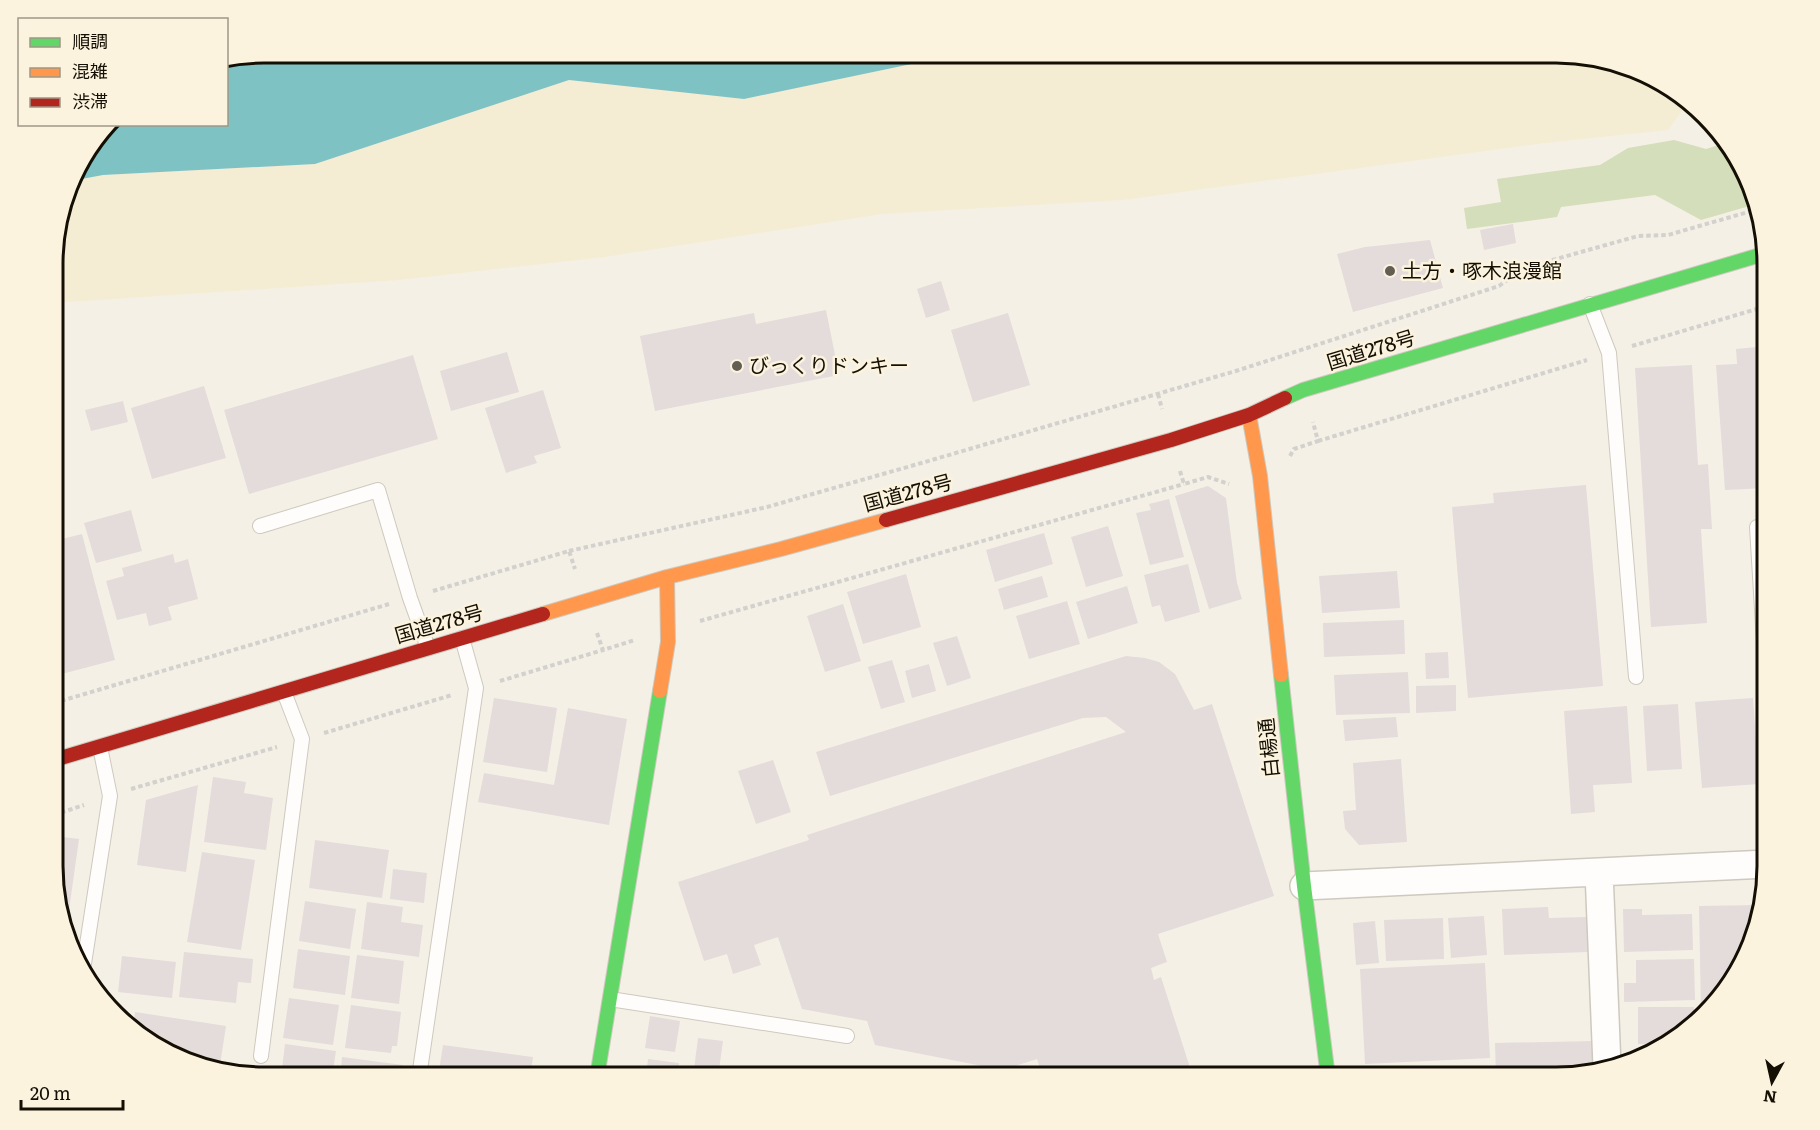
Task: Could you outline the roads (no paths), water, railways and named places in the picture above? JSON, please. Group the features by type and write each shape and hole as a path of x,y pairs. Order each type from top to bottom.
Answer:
{"main road":[{"name":"国道278号","path":"63,757 667,577 781,549 1171,440 1249,414 1303,390 1757,256"},
{"name":"白楊通","path":"1249,414 1260,476 1304,886 1327,1067"},
{"path":"599,1067 668,642 667,577"}],"street":[{"path":"1304,886 1757,864"},
{"path":"1599,872 1607,1060"}],"lane":[{"path":"1590,304 1609,353 1636,677"},
{"path":"260,526 378,490 410,598 428,648"},
{"path":"420,1067 476,688 462,638"},
{"path":"261,1056 302,739 284,690"},
{"path":"85,957 110,796 100,747"},
{"path":"610,999 847,1036"}],"water":[{"path":"264,63 916,63 744,99 569,80 315,164 103,175 82,179 97,152 118,126 228,126 228,67 238,65"},
{"path":"1247,63 1329,63 1325,64"}],"place":[{"name":"土方・啄木浪漫館","path":"1390,271"},
{"name":"びっくりドンキー","path":"737,366"}]}
